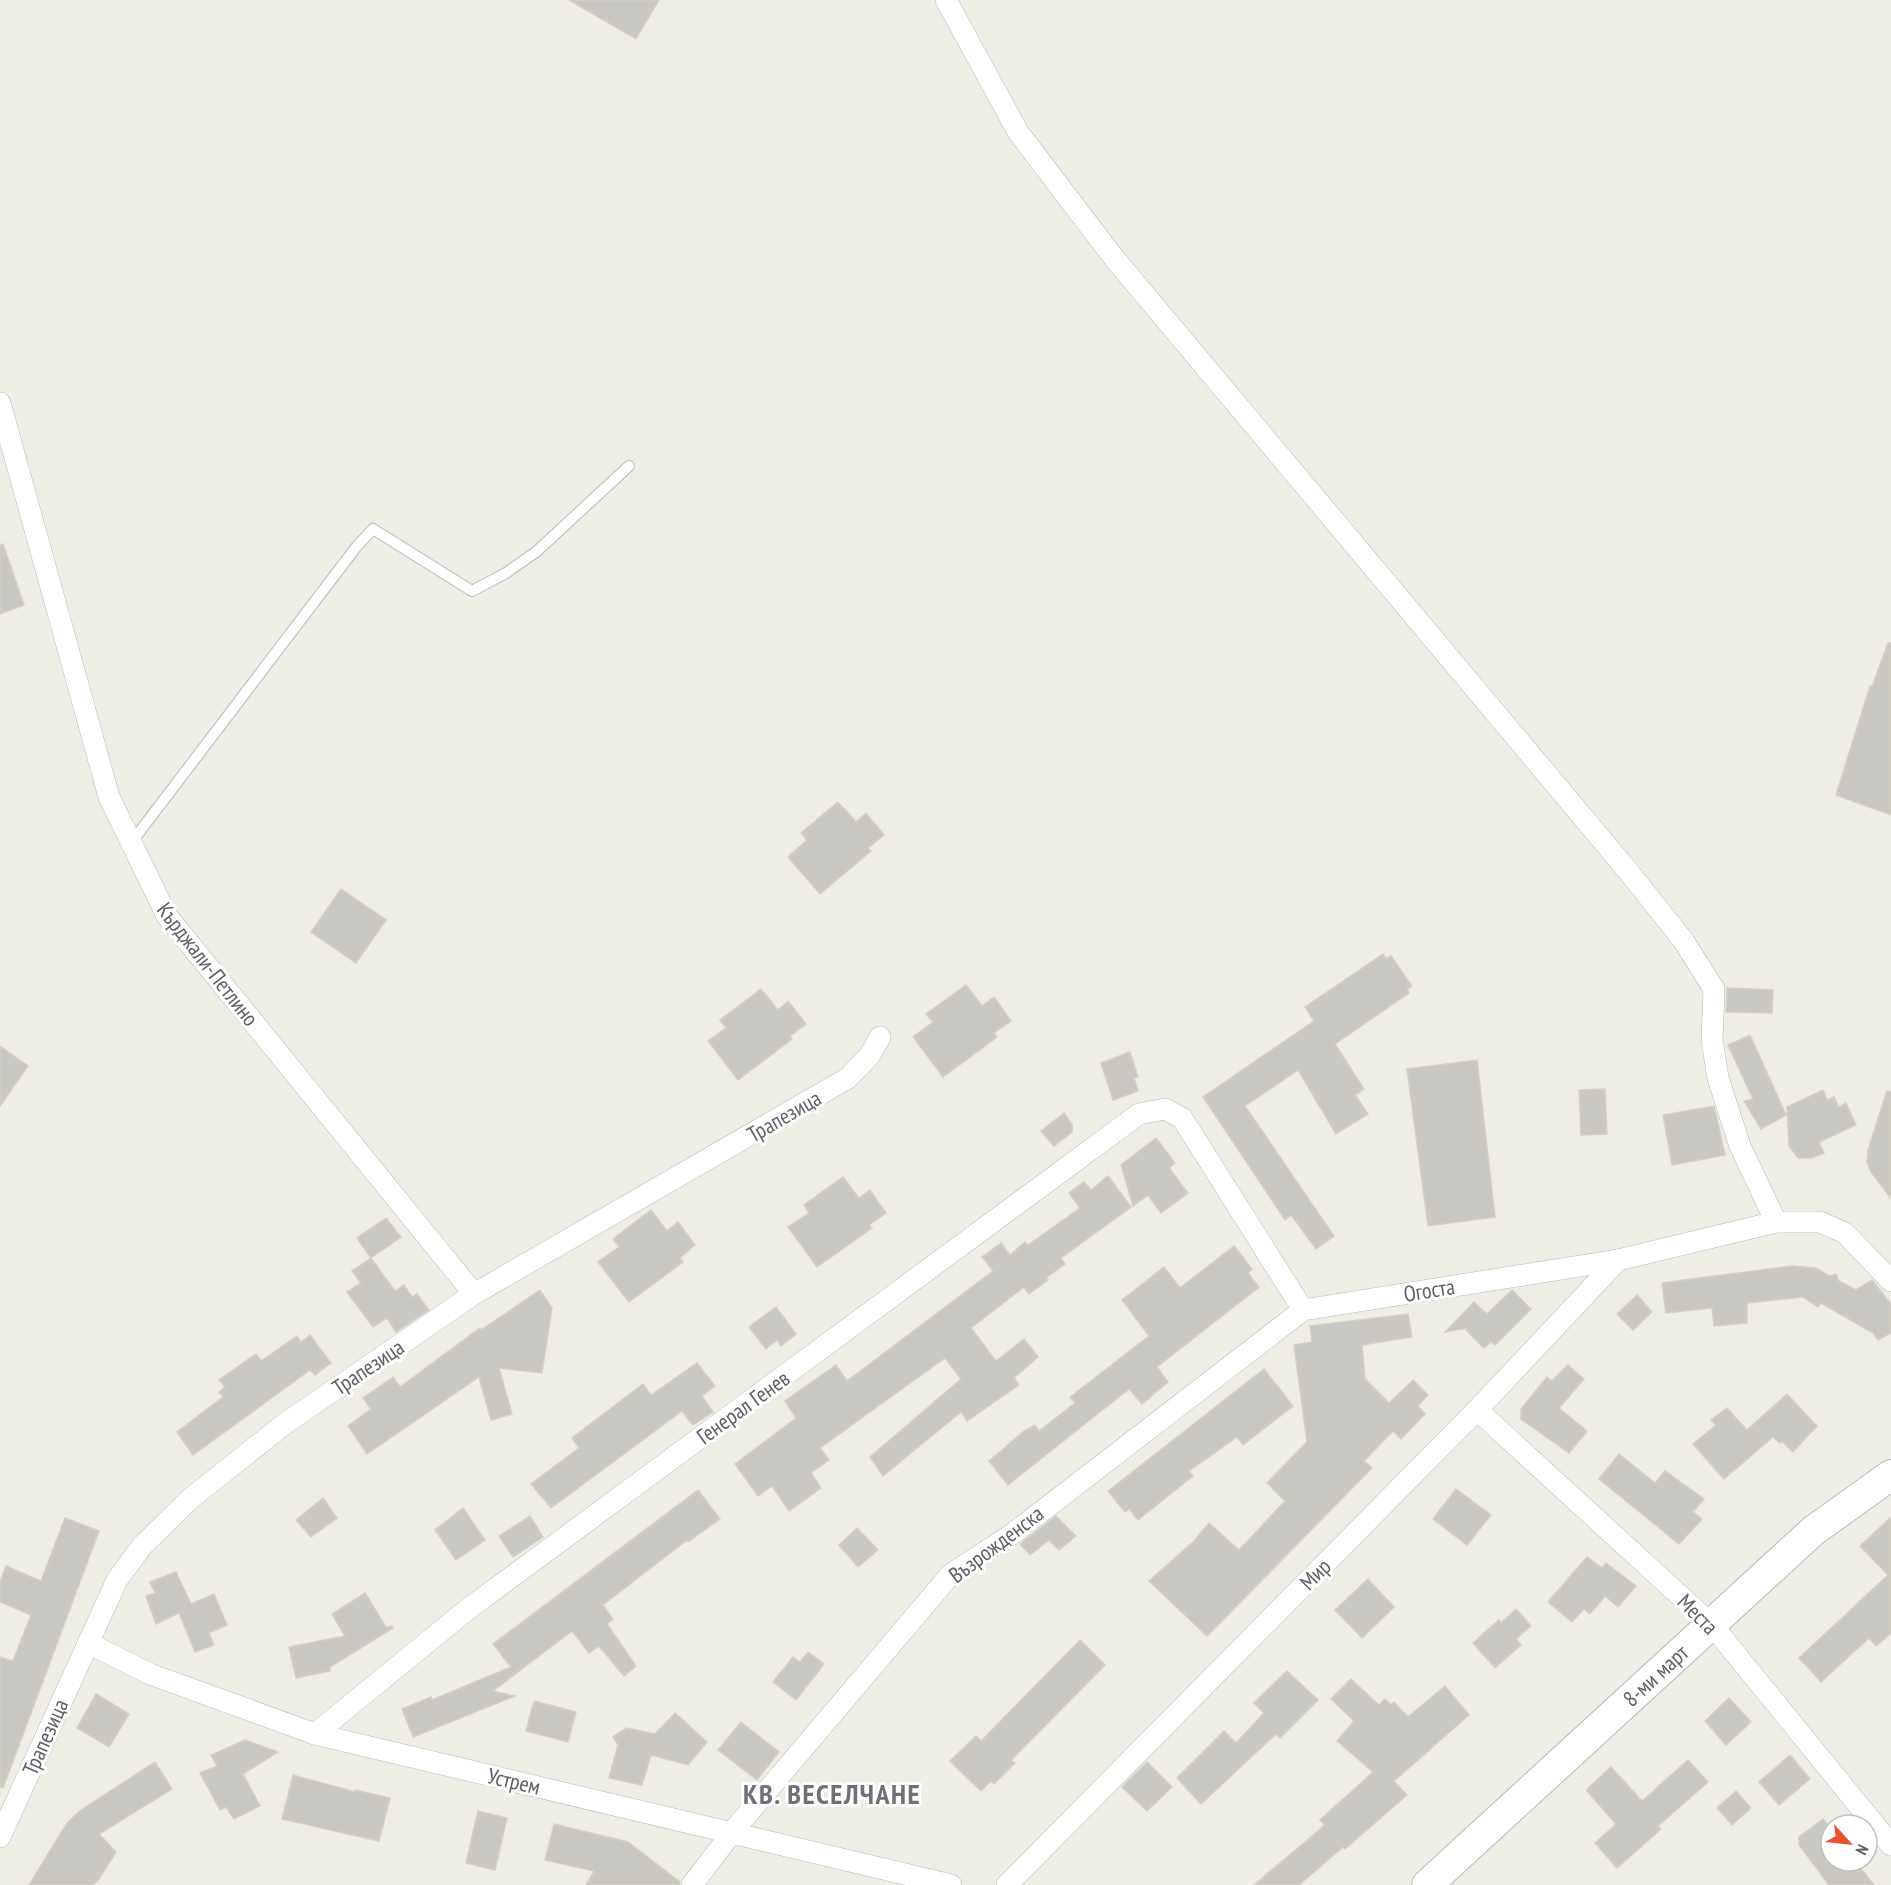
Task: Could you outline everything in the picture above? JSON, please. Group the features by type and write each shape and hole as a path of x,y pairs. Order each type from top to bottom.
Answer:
{"main road":[{"name":"8-ми март","path":"1427,1885 1813,1531 1891,1475"}],"street":[{"path":"946,0 1018,132 1114,258 1628,871 1683,940 1714,989 1712,1040 1718,1078 1740,1146 1776,1222"},
{"name":"Кърджали-Петлино","path":"0,404 109,797 167,916 474,1294"},
{"name":"Трапезица","path":"2,1829 117,1580 142,1546 190,1499 283,1425 474,1294 848,1078 870,1055 880,1037"},
{"name":"Генерал Генев","path":"315,1734 468,1609 1139,1114 1165,1110 1182,1118 1303,1310"},
{"name":"Огоста","path":"1303,1310 1618,1260 1776,1222 1820,1222 1845,1233 1891,1281"},
{"name":"Мир","path":"1007,1885 1477,1410 1618,1260"},
{"name":"Възрожденска","path":"692,1885 733,1831 951,1574 1011,1534 1303,1310"},
{"name":"Места","path":"1477,1410 1712,1625 1891,1845"},
{"name":"Устрем","path":"88,1643 150,1674 315,1734 733,1831 951,1885"}],"lane":[{"path":"131,843 357,546 373,529 472,591 506,573 536,552 629,466"}],"building":[{"path":"569,0 659,0 636,39"},
{"path":"3,544 24,605 0,614 0,545"},
{"path":"1888,643 1891,643 1891,815 1836,795 1870,686 1872,687"},
{"path":"838,802 856,822 866,813 884,835 868,848 871,851 820,894 788,857 807,840 801,833"},
{"path":"341,889 386,920 356,963 311,932"},
{"path":"1383,954 1386,959 1391,956 1412,986 1407,989 1409,993 1335,1044 1364,1089 1355,1095 1368,1114 1336,1134 1298,1070 1245,1106 1334,1236 1316,1249 1291,1215 1285,1220 1203,1097 1314,1021 1305,1007"},
{"path":"966,985 982,1006 994,997 1011,1021 994,1033 997,1037 943,1077 913,1037 933,1022 926,1014"},
{"path":"1727,988 1773,990 1772,1013 1726,1012"},
{"path":"761,989 778,1010 788,1001 806,1024 790,1036 792,1039 738,1080 708,1041 726,1028 720,1020"},
{"path":"1750,1035 1786,1115 1761,1129 1744,1101 1753,1099 1728,1045"},
{"path":"0,1046 28,1066 0,1106"},
{"path":"1130,1052 1138,1077 1134,1078 1138,1091 1113,1100 1101,1063"},
{"path":"1477,1060 1495,1217 1428,1226 1407,1069"},
{"path":"1605,1089 1607,1134 1581,1135 1579,1090"},
{"path":"1823,1090 1827,1100 1834,1097 1839,1107 1846,1103 1856,1125 1819,1142 1824,1153 1812,1158 1798,1158 1789,1146 1787,1107"},
{"path":"1887,1091 1891,1092 1891,1198 1871,1172 1867,1162 1868,1150"},
{"path":"1714,1106 1725,1155 1672,1165 1663,1115"},
{"path":"1064,1113 1072,1124 1072,1132 1054,1146 1041,1131"},
{"path":"1156,1138 1175,1163 1169,1168 1188,1193 1161,1213 1148,1195 1133,1206 1121,1165"},
{"path":"1108,1176 1131,1207 1061,1258 1065,1264 1046,1278 1048,1280 1029,1294 1024,1287 971,1328 996,1361 1024,1339 1038,1357 1014,1378 1019,1385 967,1421 961,1412 883,1476 870,1457 961,1379 945,1358 820,1448 829,1460 811,1473 821,1488 789,1511 772,1486 758,1496 735,1464 796,1418 785,1401 836,1365 847,1381 993,1271 982,1257 1001,1243 1010,1255 1025,1242 1028,1245 1080,1208 1069,1193 1084,1182 1091,1190"},
{"path":"843,1177 859,1198 870,1190 886,1213 869,1225 872,1228 817,1267 788,1227 809,1213 804,1205"},
{"path":"651,1210 667,1231 678,1222 695,1245 680,1258 683,1262 629,1302 598,1262 619,1247 613,1239"},
{"path":"386,1218 401,1237 371,1258 357,1238"},
{"path":"1234,1246 1252,1269 1248,1273 1259,1287 1157,1367 1168,1382 1142,1404 1129,1389 1008,1485 989,1461 1024,1431 1035,1425 1039,1431 1075,1403 1070,1397 1149,1336 1122,1300 1164,1267 1180,1288"},
{"path":"371,1258 395,1291 404,1285 412,1297 417,1294 429,1310 396,1332 387,1318 373,1327 347,1292 361,1283 352,1271"},
{"path":"1792,1266 1816,1268 1829,1276 1836,1274 1839,1281 1856,1290 1872,1280 1891,1304 1891,1333 1878,1340 1873,1333 1821,1303 1818,1307 1803,1297 1747,1303 1747,1323 1714,1326 1712,1308 1666,1313 1662,1283"},
{"path":"540,1290 552,1308 542,1373 499,1368 512,1414 491,1420 479,1377 367,1454 348,1426 371,1409 363,1398 393,1377 400,1387 480,1328 481,1330"},
{"path":"1512,1290 1531,1309 1495,1345 1491,1342 1484,1348 1466,1330 1467,1328 1445,1332 1474,1302 1487,1314"},
{"path":"1637,1295 1652,1312 1633,1330 1617,1314"},
{"path":"776,1307 796,1334 781,1346 777,1340 766,1349 749,1327"},
{"path":"1408,1314 1412,1337 1362,1345 1365,1379 1389,1403 1413,1380 1428,1395 1418,1406 1425,1414 1401,1439 1393,1431 1364,1461 1372,1468 1207,1636 1149,1581 1194,1541 1209,1523 1239,1550 1285,1501 1267,1483 1307,1442 1294,1345 1312,1342 1310,1326"},
{"path":"310,1335 331,1363 315,1375 310,1370 193,1455 177,1432 223,1397 219,1392 225,1387 219,1380 256,1354 261,1361 297,1336 301,1342"},
{"path":"697,1363 715,1386 702,1396 713,1412 693,1425 682,1411 551,1508 531,1484 579,1448 572,1438 643,1384 651,1395"},
{"path":"1568,1365 1584,1379 1559,1408 1587,1431 1569,1453 1521,1419 1521,1409 1547,1377 1552,1381"},
{"path":"1264,1369 1293,1406 1243,1445 1237,1437 1189,1471 1193,1476 1138,1520 1129,1509 1125,1512 1108,1491"},
{"path":"1787,1394 1817,1426 1793,1452 1782,1441 1780,1443 1773,1437 1724,1479 1693,1444 1716,1425 1711,1420 1727,1408 1747,1430"},
{"path":"1619,1454 1655,1483 1665,1471 1704,1499 1693,1512 1702,1519 1679,1544 1599,1479"},
{"path":"1456,1489 1491,1515 1467,1545 1433,1519"},
{"path":"698,1490 720,1519 688,1542 687,1540 603,1605 613,1619 607,1624 636,1666 624,1676 599,1646 589,1653 572,1631 493,1691 515,1696 413,1737 402,1709 431,1697 432,1700 511,1667 493,1644"},
{"path":"323,1498 337,1518 311,1537 296,1520"},
{"path":"463,1508 485,1540 456,1560 435,1530"},
{"path":"530,1516 543,1537 513,1557 499,1536"},
{"path":"1056,1516 1076,1536 1059,1550 1049,1540 1030,1555 1020,1544"},
{"path":"1891,1517 1891,1633 1876,1646 1869,1638 1821,1682 1799,1658 1888,1575 1860,1546"},
{"path":"65,1518 99,1531 3,1788 0,1787 0,1657 13,1661 31,1615 0,1602 0,1582 6,1566 41,1581"},
{"path":"857,1528 878,1550 858,1567 839,1545"},
{"path":"1587,1557 1602,1568 1606,1563 1636,1586 1618,1607 1605,1596 1590,1614 1584,1609 1572,1622 1548,1602"},
{"path":"176,1572 191,1604 214,1594 227,1625 209,1633 214,1645 195,1652 179,1613 156,1624 146,1596 155,1593 150,1582"},
{"path":"1368,1579 1394,1607 1362,1638 1335,1610"},
{"path":"365,1593 386,1627 392,1626 393,1628 330,1667 330,1671 296,1678 289,1647 345,1636 332,1614"},
{"path":"1516,1609 1531,1626 1516,1639 1521,1645 1495,1668 1473,1643 1499,1620 1501,1623"},
{"path":"1080,1640 1105,1665 1011,1760 1015,1763 994,1784 991,1781 981,1791 950,1761 976,1736 981,1741"},
{"path":"808,1652 824,1664 796,1700 773,1682 793,1657 800,1662"},
{"path":"1287,1671 1318,1700 1280,1738 1276,1734 1201,1804 1177,1778 1224,1731 1236,1743 1264,1713 1254,1703"},
{"path":"1351,1679 1379,1705 1385,1699 1391,1705 1394,1702 1408,1717 1445,1686 1469,1715 1394,1781 1407,1795 1345,1849 1343,1847 1299,1885 1254,1885 1325,1825 1320,1820 1373,1772 1337,1741 1354,1721 1331,1699"},
{"path":"96,1694 129,1714 109,1747 77,1728"},
{"path":"1729,1698 1751,1722 1726,1745 1705,1721"},
{"path":"534,1701 576,1712 568,1742 526,1731"},
{"path":"675,1713 707,1742 688,1765 651,1755 642,1785 609,1778 618,1745 613,1737 626,1728 655,1734"},
{"path":"741,1722 779,1752 757,1780 718,1750"},
{"path":"245,1740 278,1752 243,1774 260,1806 234,1819 226,1807 220,1810 200,1773 217,1766 211,1755"},
{"path":"1790,1755 1810,1779 1779,1805 1759,1782"},
{"path":"1688,1760 1708,1782 1658,1826 1661,1829 1617,1868 1595,1843 1616,1824 1586,1790 1611,1767 1642,1801"},
{"path":"155,1762 172,1789 99,1834 116,1852 93,1885 29,1885 67,1823 81,1810"},
{"path":"1147,1762 1172,1787 1147,1811 1122,1787"},
{"path":"293,1775 355,1792 355,1790 390,1798 379,1841 282,1819"},
{"path":"1736,1791 1751,1808 1732,1825 1717,1808"},
{"path":"478,1811 507,1818 495,1870 466,1863"},
{"path":"1819,1822 1819,1872 1799,1845 1799,1837"},
{"path":"554,1824 628,1842 680,1882 679,1885 586,1885 594,1871 545,1860"},
{"path":"1820,1873 1864,1873 1874,1885 1829,1885"}],"district":[{"name":"КВ. ВЕСЕЛЧАНЕ","path":"832,1794"}]}
